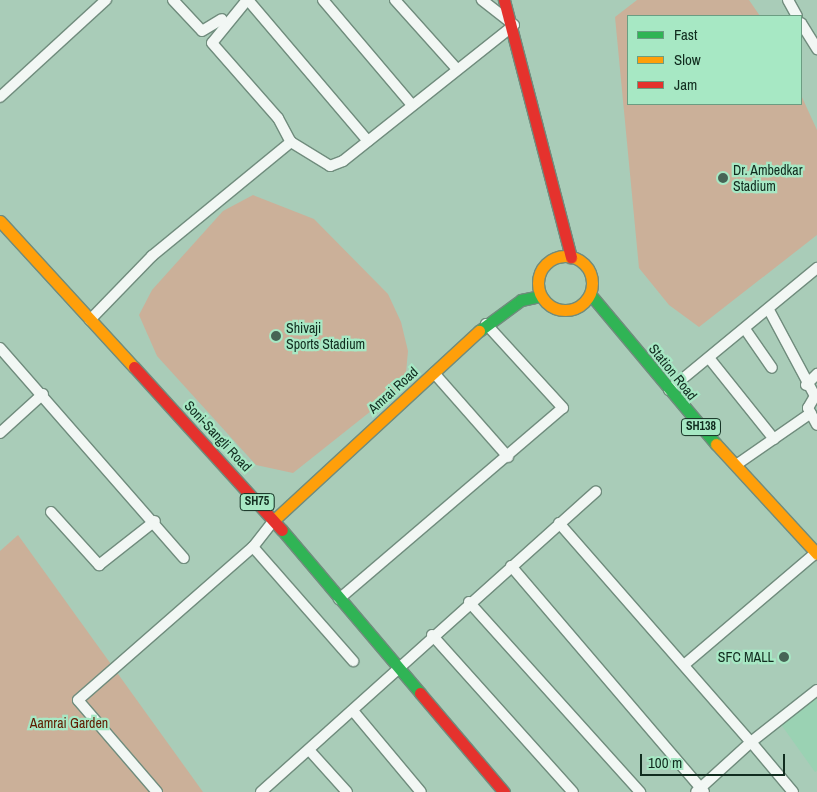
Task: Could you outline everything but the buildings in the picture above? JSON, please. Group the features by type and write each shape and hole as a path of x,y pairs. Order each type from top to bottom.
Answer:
{"main road":[{"path":"504,0 514,25 571,257 587,267 590,294 580,307 563,311 540,296 538,281 545,264 571,257"},
{"name":"Soni-Sangli Road","path":"0,221 274,520 504,792"},
{"name":"Station Road","path":"590,294 669,390 816,553"},
{"name":"Amrai Road","path":"274,520 486,324 521,300 540,296"}],"street":[{"path":"0,97 106,0"},
{"path":"172,0 206,31 247,0"},
{"path":"247,0 368,141"},
{"path":"247,0 212,43 278,118 291,142 330,166 368,141 456,68 514,25 482,0"},
{"path":"322,0 412,104"},
{"path":"395,0 456,68"},
{"path":"788,0 796,15"},
{"path":"802,25 817,49"},
{"path":"90,320 152,256 291,142"},
{"path":"669,390 746,329 817,268"},
{"path":"768,310 806,385 815,396 808,408 817,424"},
{"path":"339,599 508,457 563,408 486,324"},
{"path":"746,329 772,368"},
{"path":"0,348 155,521 184,558"},
{"path":"709,358 774,439"},
{"path":"434,373 508,457"},
{"path":"806,385 817,374"},
{"path":"0,433 43,394"},
{"path":"736,465 811,414"},
{"path":"262,792 354,712 397,666 596,491"},
{"path":"51,512 99,565 155,521"},
{"path":"157,792 78,700 253,547 274,520"},
{"path":"559,523 793,792"},
{"path":"253,547 353,661"},
{"path":"684,665 816,553"},
{"path":"511,566 700,791 751,742 817,690"},
{"path":"469,602 640,792"},
{"path":"432,635 573,792"},
{"path":"354,712 421,792"},
{"path":"310,751 343,790"}],"shaded area":[{"path":"817,697 817,771 815,772 780,723"}],"green space":[{"name":"Dr. Ambedkar Stadium","path":"637,0 749,0 759,15 627,15 627,105 802,105 802,97 817,130 817,235 699,327 669,305 639,268 615,17"},
{"name":"Shivaji Sports Stadium","path":"253,195 314,219 388,294 401,322 408,351 405,384 293,473 256,465 157,356 139,315 152,290 223,211"},
{"name":"Aamrai Garden","path":"18,535 203,792 0,792 0,551"}],"traffic: fast":[{"path":"590,294 716,444"},
{"path":"479,331 521,300 540,296"},
{"path":"282,530 420,693"}],"traffic: slow":[{"path":"0,221 134,367"},
{"path":"560,256 570,256 580,260 588,268 592,283 588,298 580,306 570,310 560,310 550,306 542,298 538,288 538,278 542,268 550,260 560,256"},
{"path":"274,520 479,331"},
{"path":"716,444 817,554"}],"traffic: jam":[{"path":"504,0 571,257"},
{"path":"134,367 282,530"},
{"path":"420,693 504,792"}],"place":[{"name":"Dr. Ambedkar Stadium","path":"723,178"},
{"name":"Shivaji Sports Stadium","path":"276,336"},
{"name":"SFC MALL","path":"784,657"}]}
